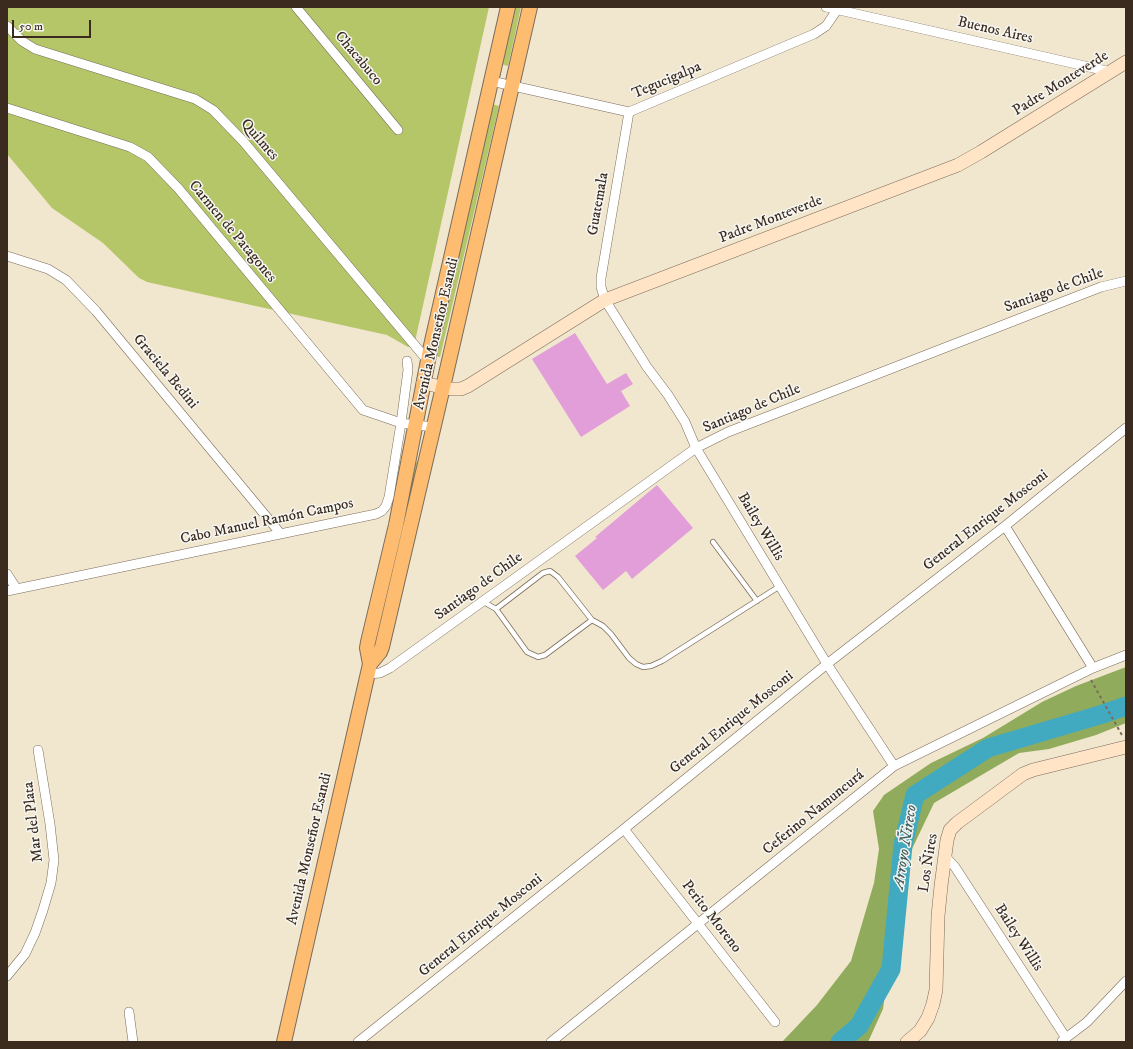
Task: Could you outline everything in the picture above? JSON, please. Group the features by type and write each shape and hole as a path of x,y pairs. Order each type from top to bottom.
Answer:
{"main road":[{"name":"Avenida Monseñor Esandi","path":"284,1042 369,669 367,648 368,642 396,526 428,361 508,7"},
{"name":"Avenida Monseñor Esandi","path":"369,669 382,647 530,7"}],"street":[{"name":"Chacabuco","path":"296,7 398,130"},
{"name":"Buenos Aires","path":"826,7 836,8 1110,72"},
{"name":"Tegucigalpa","path":"491,81 629,112 814,34 826,26 836,8"},
{"name":"Quilmes","path":"7,26 22,41 36,49 195,99 213,110 243,141 428,361"},
{"name":"Padre Monteverde","path":"424,384 461,389 606,300 958,165 1126,62"},
{"name":"Carmen de Patagones","path":"7,108 130,146 148,157 178,188 362,410 401,423 433,427"},
{"name":"Guatemala","path":"606,300 600,287 601,278 629,112"},
{"name":"Graciela Bedini","path":"7,256 48,269 66,280 96,311 280,533"},
{"name":"Santiago de Chile","path":"369,669 380,673 390,668 696,448 735,429 1101,287 1126,282"},
{"name":"Bailey Willis","path":"606,300 647,367 668,395 685,422 696,448 827,664 894,766"},
{"name":"Cabo Manuel Ramón Campos","path":"12,589 376,514 384,509 390,497 408,370 407,361"},
{"name":"General Enrique Mosconi","path":"358,1042 827,664 1005,526 1126,428"},
{"path":"1005,526 1093,668"},
{"path":"7,574 12,589"},
{"name":"Ceferino Namuncurá","path":"551,1042 894,766 1093,668 1126,655"},
{"name":"Los Ñires","path":"907,1042 920,1031 928,1018 936,990 938,916 947,840 950,830 957,823 1023,774 1033,770 1126,747"},
{"name":"Mar del Plata","path":"7,976 25,954 43,910 51,882 54,860 50,824 38,750"},
{"name":"Perito Moreno","path":"624,829 775,1022"},
{"name":"Bailey Willis","path":"945,856 955,867 1064,1040"},
{"path":"1064,1040 1087,1022 1126,981"},
{"path":"129,1012 133,1042"}],"lane":[{"path":"712,542 756,601"},
{"path":"496,609 543,573 550,571 558,576 592,620 603,626 629,658 636,664 643,667 651,666 668,658 780,586"},
{"path":"482,602 496,609 527,652 538,657 544,655 592,620"}],"path":[{"path":"1095,686 1126,741"}],"green space":[{"path":"7,7 489,7 414,346 408,347 387,335 147,282 139,278 103,243 52,208 7,154"},
{"path":"514,7 521,7 508,66 501,64"},
{"path":"492,104 499,106 440,357 434,356"},
{"path":"415,462 419,463 377,643 374,642 407,510"},
{"path":"1126,667 1126,723 1096,735 1049,749 1019,753 934,803 911,851 898,899 883,1009 868,1042 782,1042 817,1005 851,961 874,883 879,849 873,811 884,795 931,763 983,738 1042,702 1076,686"}],"building":[{"path":"575,333 607,384 626,373 633,384 621,391 630,406 581,437 532,359"},
{"path":"657,485 693,528 632,579 626,571 603,590 575,556 597,538 595,537"}],"waterway":[{"name":"Arroyo Ñireco","path":"840,1042 859,1026 891,969 903,845 915,795 988,748 1126,706"}]}
